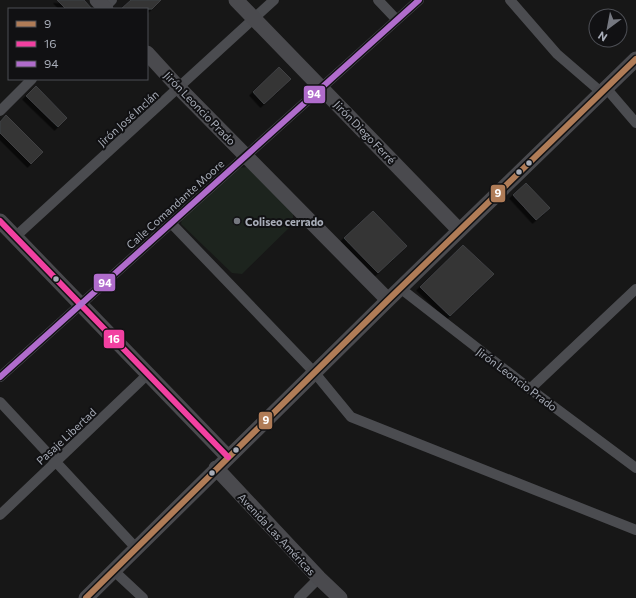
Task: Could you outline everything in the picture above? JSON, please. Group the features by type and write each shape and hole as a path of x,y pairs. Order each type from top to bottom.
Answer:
{"street":[{"name":"Jirón Diego Ferré","path":"236,0 460,230"},
{"name":"Jirón José Inclán","path":"15,237 274,0"},
{"path":"378,0 397,20"},
{"name":"Calle Comandante Moore","path":"0,377 419,0"},
{"path":"510,0 557,54 603,90 636,123"},
{"name":"Jirón Leoncio Prado","path":"148,54 179,88 388,300"},
{"path":"86,598 216,468 636,59"},
{"path":"0,111 31,80"},
{"path":"0,222 228,457"},
{"path":"171,223 314,372 351,417 636,530"},
{"name":"Jirón Leoncio Prado","path":"400,288 530,389 636,468"},
{"path":"530,389 636,289"},
{"name":"Pasaje Libertad","path":"0,514 148,374"},
{"path":"0,402 136,548"},
{"name":"Avenida Las Américas","path":"216,468 318,578 340,598"},
{"path":"113,570 142,598"},
{"path":"299,598 318,578"}],"shaded area":[{"name":"Coliseo cerrado","path":"247,167 293,212 293,224 242,274 232,273 181,224 182,218 237,168"}],"building":[{"path":"57,0 84,0 91,8 65,8"},
{"path":"131,0 161,0 152,9 122,8"},
{"path":"279,67 291,79 264,104 253,92"},
{"path":"36,86 67,118 58,127 26,96"},
{"path":"6,115 43,152 31,164 0,133 0,122"},
{"path":"526,183 550,208 536,220 513,195"},
{"path":"373,211 407,246 378,273 344,238"},
{"path":"463,245 494,274 450,316 420,287"}],"transit line":[{"name":"94","path":"0,377 419,0"},
{"name":"9","path":"86,598 388,300 636,59"},
{"name":"16","path":"0,221 228,457"}],"place":[{"name":"Coliseo cerrado","path":"237,221"}]}
